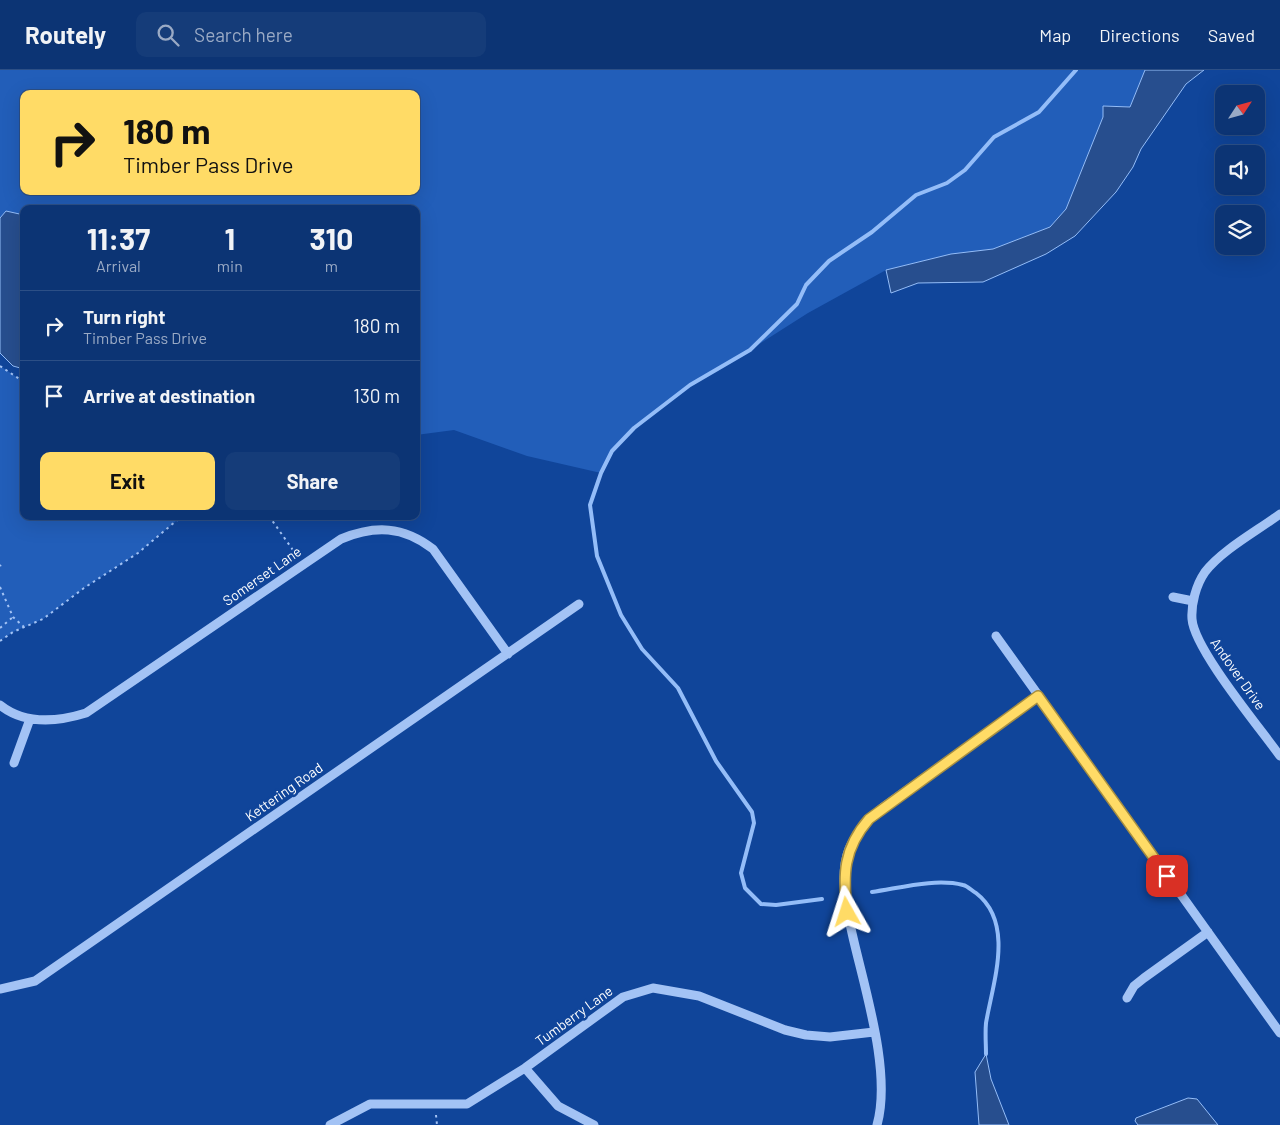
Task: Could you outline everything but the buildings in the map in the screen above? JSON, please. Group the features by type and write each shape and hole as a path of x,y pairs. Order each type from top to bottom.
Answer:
{"street":[{"path":"1173,597 1193,601 1205,573 1216,561 1280,514"},
{"name":"Somerset Lane","path":"0,705 18,716 30,719 56,721 86,713 341,539 360,531 376,528 403,533 422,541 432,549 508,654"},
{"name":"Andover Drive","path":"1193,601 1192,620 1199,644 1280,756"},
{"name":"Kettering Road","path":"0,989 35,981 579,604"},
{"path":"996,636 1280,1033"},
{"path":"877,1125 881,1096 874,1032 847,912 845,889 848,850 860,830 882,808 1038,696"},
{"path":"14,763 30,719"},
{"path":"1128,998 1134,986 1208,932"},
{"name":"Tumberry Lane","path":"330,1125 370,1104 467,1104 525,1068 623,997 653,988 699,996 785,1030 806,1035 830,1037 874,1032"},
{"path":"525,1068 558,1106 594,1125"}],"path":[{"path":"0,366 20,379"},
{"path":"0,641 24,627 43,619 84,588 138,553 177,520"},
{"path":"271,520 295,553"},
{"path":"0,586 13,617 24,627"},
{"path":"0,628 13,617"}],"shaded area":[{"path":"0,70 1145,70 1130,107 1103,106 1103,117 1066,209 1050,227 993,249 951,254 886,270 808,313 690,385 634,428 612,451 601,473 527,456 454,430 420,434 420,205 20,205 20,214 6,211 0,218"},
{"path":"1145,70 1204,70 1186,84 1141,149 1133,167 1116,192 1075,236 1046,254 983,282 918,283 891,293 886,270 951,254 993,249 1050,227 1066,209 1103,117 1103,106 1130,107"},
{"path":"6,211 20,214 20,368 13,366 0,353 0,218"},
{"path":"0,366 20,379 20,520 177,520 138,553 84,588 43,619 13,632 0,641"},
{"path":"986,1054 991,1079 1009,1125 979,1125 975,1072"},
{"path":"1188,1098 1197,1099 1218,1125 1138,1125 1135,1121 1136,1118"}],"waterway":[{"path":"822,899 776,905 761,904 745,888 741,873 754,823 752,812 716,761 678,688 642,649 621,615 597,556 590,505 601,473 612,451 634,428 690,385 750,350 797,304 806,285 829,261 872,232 916,195 947,183 965,170 994,137 1039,112 1076,70"},
{"path":"872,892 918,884 952,883 967,886 988,906 995,920 998,954 986,1023 986,1054"}],"route":[{"path":"847,912 845,889 848,850 869,819 1038,696 1167,876"}]}
